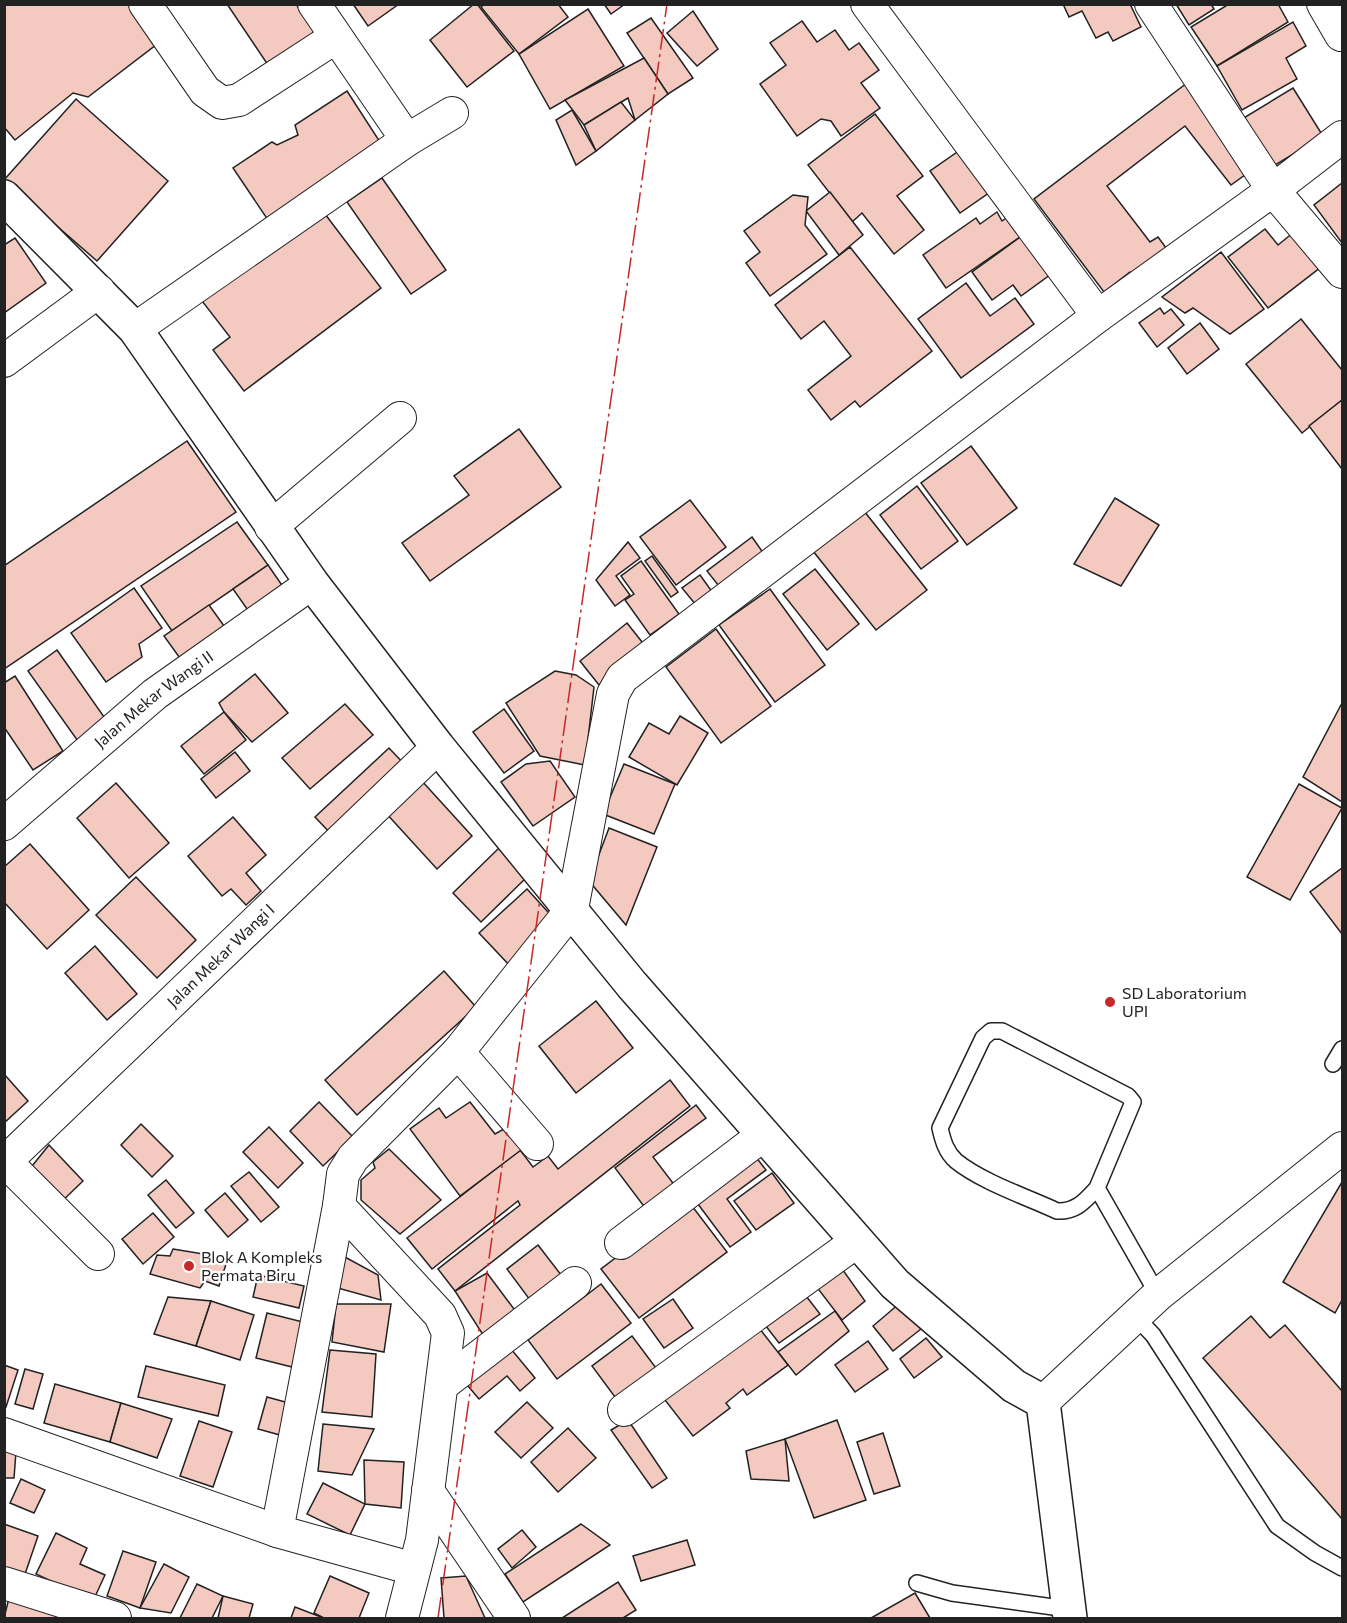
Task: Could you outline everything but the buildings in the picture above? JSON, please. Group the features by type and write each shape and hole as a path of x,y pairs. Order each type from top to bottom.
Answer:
{"street":[{"path":"145,4 205,91 222,103 239,100 336,37"},
{"path":"314,4 407,140"},
{"path":"867,4 1098,316"},
{"path":"1150,4 1273,190 1342,272"},
{"path":"1323,4 1341,35"},
{"path":"135,329 407,140 452,113"},
{"path":"277,1531 339,1206 343,1174 353,1158 458,1052 572,909 613,693 622,678 1098,316 1273,190 1342,136"},
{"path":"4,197 135,329 271,527 438,747 632,985 762,1136 895,1284 1014,1386 1043,1402"},
{"path":"4,361 99,291"},
{"path":"271,527 400,418"},
{"name":"Jalan Mekar Wangi II","path":"4,824 155,694 312,583"},
{"name":"Jalan Mekar Wangi I","path":"5,1163 438,747"},
{"path":"458,1052 537,1144"},
{"path":"621,1243 762,1136"},
{"path":"1043,1402 1158,1295 1342,1148"},
{"path":"5,1163 98,1254"},
{"path":"339,1206 440,1315 448,1333 422,1540 402,1618"},
{"path":"624,1410 856,1242"},
{"path":"442,1385 575,1283"},
{"path":"1043,1402 1069,1614"},
{"path":"4,1434 277,1531 414,1569"},
{"path":"428,1491 514,1618"},
{"path":"4,1583 116,1618"}],"lane":[{"path":"991,1031 1002,1031 1128,1096 1132,1101 1097,1188 1079,1206 1068,1212 1057,1211 980,1175 956,1161 944,1145 940,1128 983,1038 991,1031"},
{"path":"1333,1064 1342,1049"},
{"path":"1097,1188 1158,1295"},
{"path":"1135,1316 1153,1335 1277,1526 1342,1568"},
{"path":"917,1582 952,1593 1069,1614"}],"power":[{"path":"438,1618 667,4"}],"place":[{"name":"SD Laboratorium UPI","path":"1110,1002"},
{"name":"Blok A Kompleks Permata Biru","path":"189,1266"}]}
